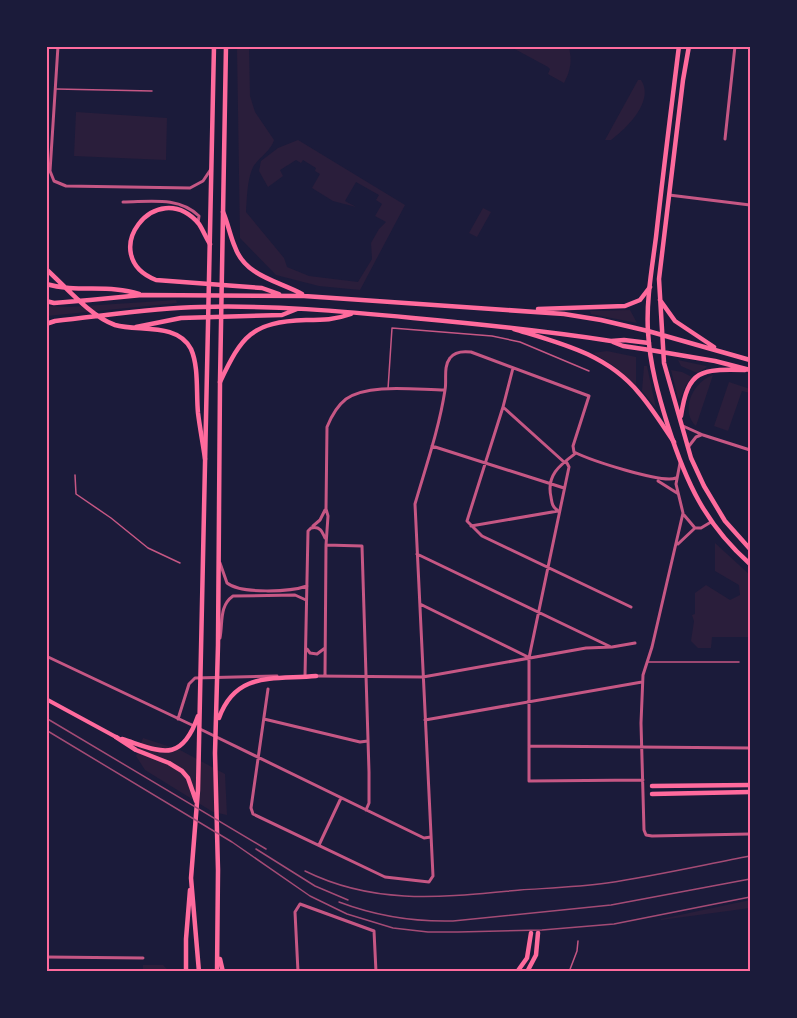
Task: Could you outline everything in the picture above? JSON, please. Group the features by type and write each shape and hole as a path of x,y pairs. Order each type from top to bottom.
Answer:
{"main road":[{"path":"186,972 187,915 197,804 214,46"},
{"path":"217,972 218,870 215,753 226,46"},
{"path":"679,46 650,286 649,343 658,395 696,499 711,522 750,564"},
{"path":"690,46 682,80 659,279 663,352 667,380 702,482 718,512 750,549"},
{"path":"210,244 198,223 187,214 169,209 156,211 144,217 135,228 131,241 136,265 146,275 156,280 262,288 284,296"},
{"path":"224,212 234,247 245,264 257,274 285,285 304,296"},
{"path":"46,269 101,318 117,325 175,333 184,339 191,350 194,361 198,416 205,459"},
{"path":"46,284 69,288 128,290 142,295"},
{"path":"521,310 625,306 640,300 650,286"},
{"path":"46,301 142,295 304,296 521,310 585,317 661,334 750,360"},
{"path":"659,298 675,321 720,350"},
{"path":"46,322 190,307 299,309 502,326 611,341 649,343 656,342 661,334"},
{"path":"134,327 181,318 282,315 299,309"},
{"path":"220,382 235,350 243,340 255,332 284,322 335,320 354,312"},
{"path":"502,326 578,349 607,364 638,391 674,442"},
{"path":"611,341 623,346 715,361 750,370"},
{"path":"681,419 687,388 701,374 715,369 750,370"},
{"path":"711,522 718,512"},
{"path":"217,724 224,705 235,691 246,685 260,680 316,676"},
{"path":"46,699 182,771 188,778 197,804"},
{"path":"137,747 164,751 179,746 192,732 199,711"},
{"path":"652,786 750,784"},
{"path":"652,794 750,792"},
{"path":"191,878 199,972"},
{"path":"517,972 528,953 531,933"},
{"path":"527,972 536,955 538,933"},
{"path":"218,953 223,972"}],"street":[{"path":"58,46 50,171 54,181 66,186 190,188 203,181 212,167"},
{"path":"725,139 735,46"},
{"path":"669,195 750,205"},
{"path":"123,202 181,204 189,207 199,216 198,223"},
{"path":"268,689 253,813 385,877 431,881 433,876 416,504 445,390 450,357 460,351 471,352 589,396 573,446 576,453 654,478 670,481 676,478"},
{"path":"513,367 503,407 467,519 482,536 631,607"},
{"path":"325,676 327,427 330,419 346,399 365,391 445,390"},
{"path":"503,407 567,463 568,467 529,658 529,781 643,780"},
{"path":"683,426 750,450"},
{"path":"689,447 696,437 703,435"},
{"path":"432,446 564,489"},
{"path":"558,511 552,504 550,484 554,473 576,453"},
{"path":"681,462 676,478 677,493 683,513 695,528"},
{"path":"654,478 677,493"},
{"path":"305,676 307,534 320,520 326,509"},
{"path":"471,526 558,511"},
{"path":"683,513 642,682 643,829 646,835 654,836 750,834"},
{"path":"677,545 695,528 701,528 711,522"},
{"path":"311,528 315,527 322,531 326,542"},
{"path":"326,542 362,546 369,803 366,810"},
{"path":"417,554 612,648"},
{"path":"218,555 225,578 234,587 296,590 307,586"},
{"path":"218,645 224,607 233,596 296,595 306,600"},
{"path":"420,604 529,658"},
{"path":"178,719 189,684 195,678 423,677 586,648 612,648 635,643"},
{"path":"306,647 313,654 320,653 325,647"},
{"path":"46,656 424,838 431,837"},
{"path":"425,720 642,682"},
{"path":"264,719 360,742 368,741"},
{"path":"529,747 750,747"},
{"path":"319,845 341,798"},
{"path":"298,972 295,912 300,904 341,921 374,931 376,972"},
{"path":"46,957 143,958"}],"lane":[{"path":"55,89 152,91"},
{"path":"388,390 392,328 492,336 520,342 589,371"},
{"path":"75,475 76,494 143,544 180,563"},
{"path":"646,662 740,662"},
{"path":"569,972 577,951 578,941"}],"shaded area":[{"path":"237,47 249,47 250,96 255,112 274,140 251,172 246,212 284,258 287,267 309,276 358,282 372,259 371,243 386,222 375,216 382,204 376,200 379,195 356,182 345,201 356,207 333,201 312,188 320,174 315,171 316,168 303,160 301,163 296,160 280,170 283,176 268,187 259,171 261,161 278,148 298,140 405,205 360,290 319,286 276,275 240,238"},
{"path":"511,47 569,47 570,65 564,83 548,74 550,69 548,67"},
{"path":"638,80 641,80 644,88 642,105 624,129 611,140 605,140"},
{"path":"76,112 167,118 166,160 74,156"},
{"path":"483,208 491,212 477,237 469,233"},
{"path":"176,300 177,303 47,316 46,306 69,307"},
{"path":"630,310 637,323 591,314 590,311"},
{"path":"607,351 636,357 636,385 614,366 593,353"},
{"path":"678,360 707,367 697,373 681,366"},
{"path":"644,366 647,366 656,408 642,391"},
{"path":"671,370 692,377 680,399 678,398"},
{"path":"713,375 696,426 689,412 691,397 700,383"},
{"path":"729,382 750,389 750,393 742,391 728,431 714,426"},
{"path":"715,543 750,575 750,637 712,637 711,648 698,648 691,641 695,593 706,585 730,600 740,595 739,585 715,571"},
{"path":"143,738 180,750 225,774 227,815 213,812 145,770 136,756"},
{"path":"750,900 750,908 661,920 661,919"},
{"path":"143,965 163,965 169,971 143,971"}],"railway":[{"path":"46,718 266,849"},
{"path":"46,730 232,842 310,896 347,914 393,928 428,932 458,932 542,930 614,924 750,897"},
{"path":"256,849 315,886 348,900"},
{"path":"305,871 358,890 384,894 437,896 607,883 750,856"},
{"path":"339,902 395,917 453,921 611,905 750,879"}]}
